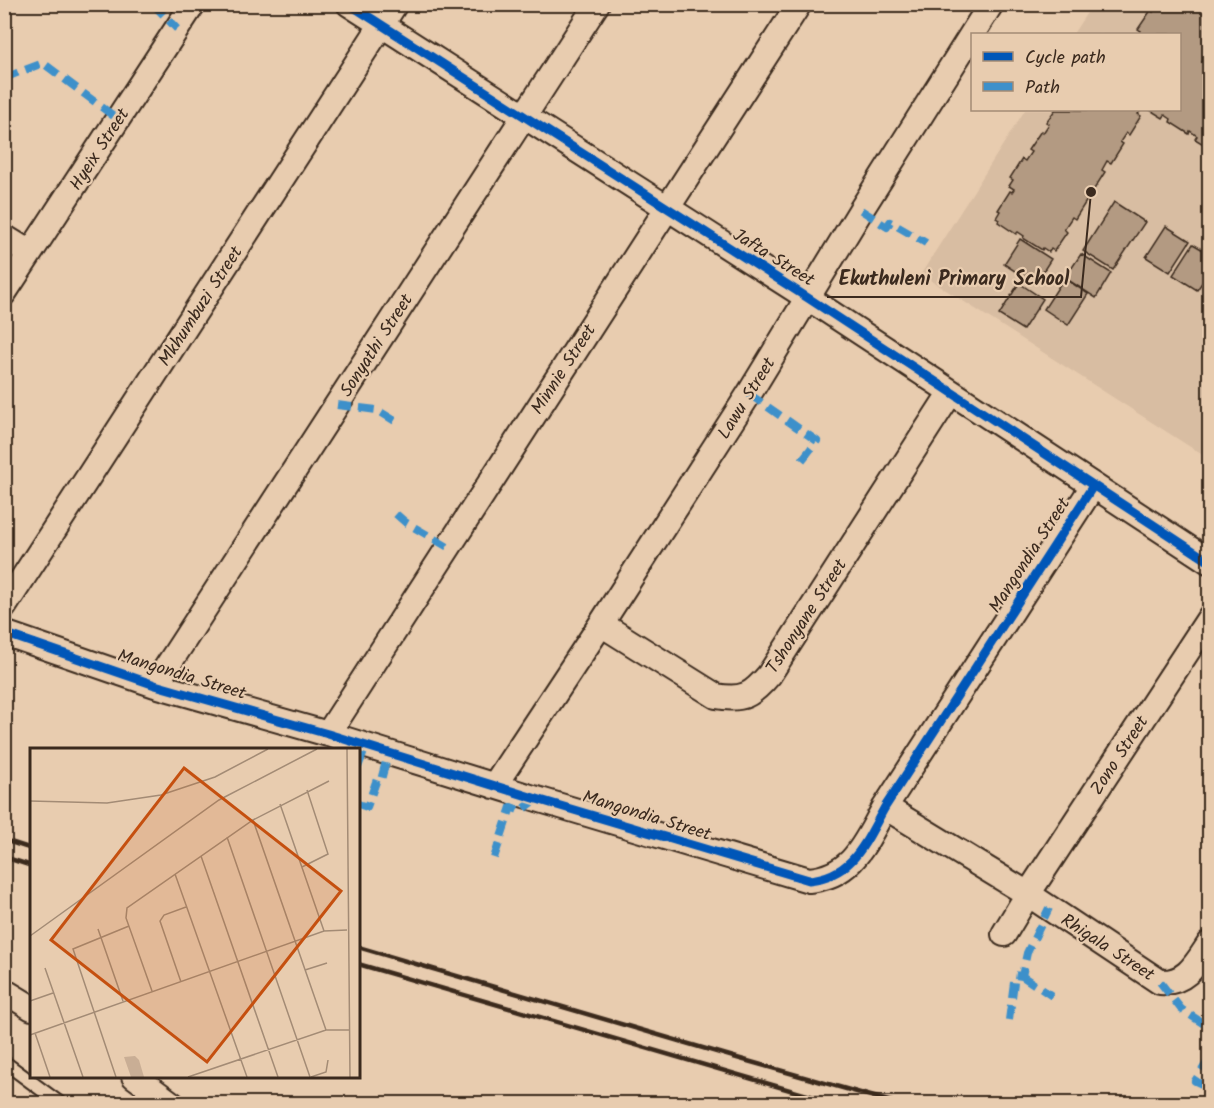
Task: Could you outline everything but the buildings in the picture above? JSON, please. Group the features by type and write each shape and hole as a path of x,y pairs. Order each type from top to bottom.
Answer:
{"street":[{"name":"Hyeix Street","path":"4,294 192,4"},
{"name":"Jafta Street","path":"349,4 808,298 1209,562"},
{"name":"Mkhumbuzi Street","path":"4,607 395,4"},
{"name":"Sonyathi Street","path":"155,685 597,4"},
{"name":"Minnie Street","path":"328,734 799,4"},
{"name":"Lawu Street","path":"973,33 991,4"},
{"name":"Lawu Street","path":"494,786 602,624 749,394 971,36"},
{"path":"4,237 30,253"},
{"name":"Tshonyane Street","path":"602,624 716,696 731,698 745,696 757,689 769,675 951,392"},
{"name":"Mangondia Street","path":"4,633 155,685 328,734 809,880 825,879 850,864 860,852 885,807 1093,486"},
{"name":"Zono Street","path":"1028,894 1209,616"},
{"name":"Rhigala Street","path":"885,807 1028,894 1160,982 1170,983 1186,975 1209,943"},
{"path":"1004,934 1028,894"},
{"path":"4,991 30,1007"},
{"path":"135,1078 172,1104"}],"lane":[{"path":"4,1062 61,1104"}],"shaded area":[{"path":"1092,5 1209,5 1209,459 921,274 1024,111 1181,111 1181,33 1074,33"}],"railway":[{"path":"4,840 30,848"},
{"path":"4,857 30,865"},
{"path":"360,948 899,1104"},
{"path":"360,965 838,1104"}],"marked path":[{"path":"153,4 177,29"},
{"path":"4,78 43,63 119,120"},
{"path":"861,210 887,227 890,222 926,243"},
{"path":"749,394 817,441 802,460"},
{"path":"337,405 377,410 400,424"},
{"path":"396,514 405,522 448,547"},
{"path":"360,762 366,747"},
{"path":"360,805 367,807 377,779 381,780 388,754"},
{"path":"494,858 511,807 521,811 537,799"},
{"path":"1009,1020 1015,975 1022,976 1027,953 1049,908"},
{"path":"1022,976 1052,996"},
{"path":"1160,982 1181,1009 1210,1028"},
{"path":"1210,1058 1195,1081 1210,1088"}],"cycle path":[{"path":"349,4 808,298 1210,562"},
{"path":"4,633 155,685 328,734 809,880 837,872 848,864 864,844 885,807 1093,486"}],"place":[{"name":"Ekuthuleni Primary School","path":"1091,192"}]}
